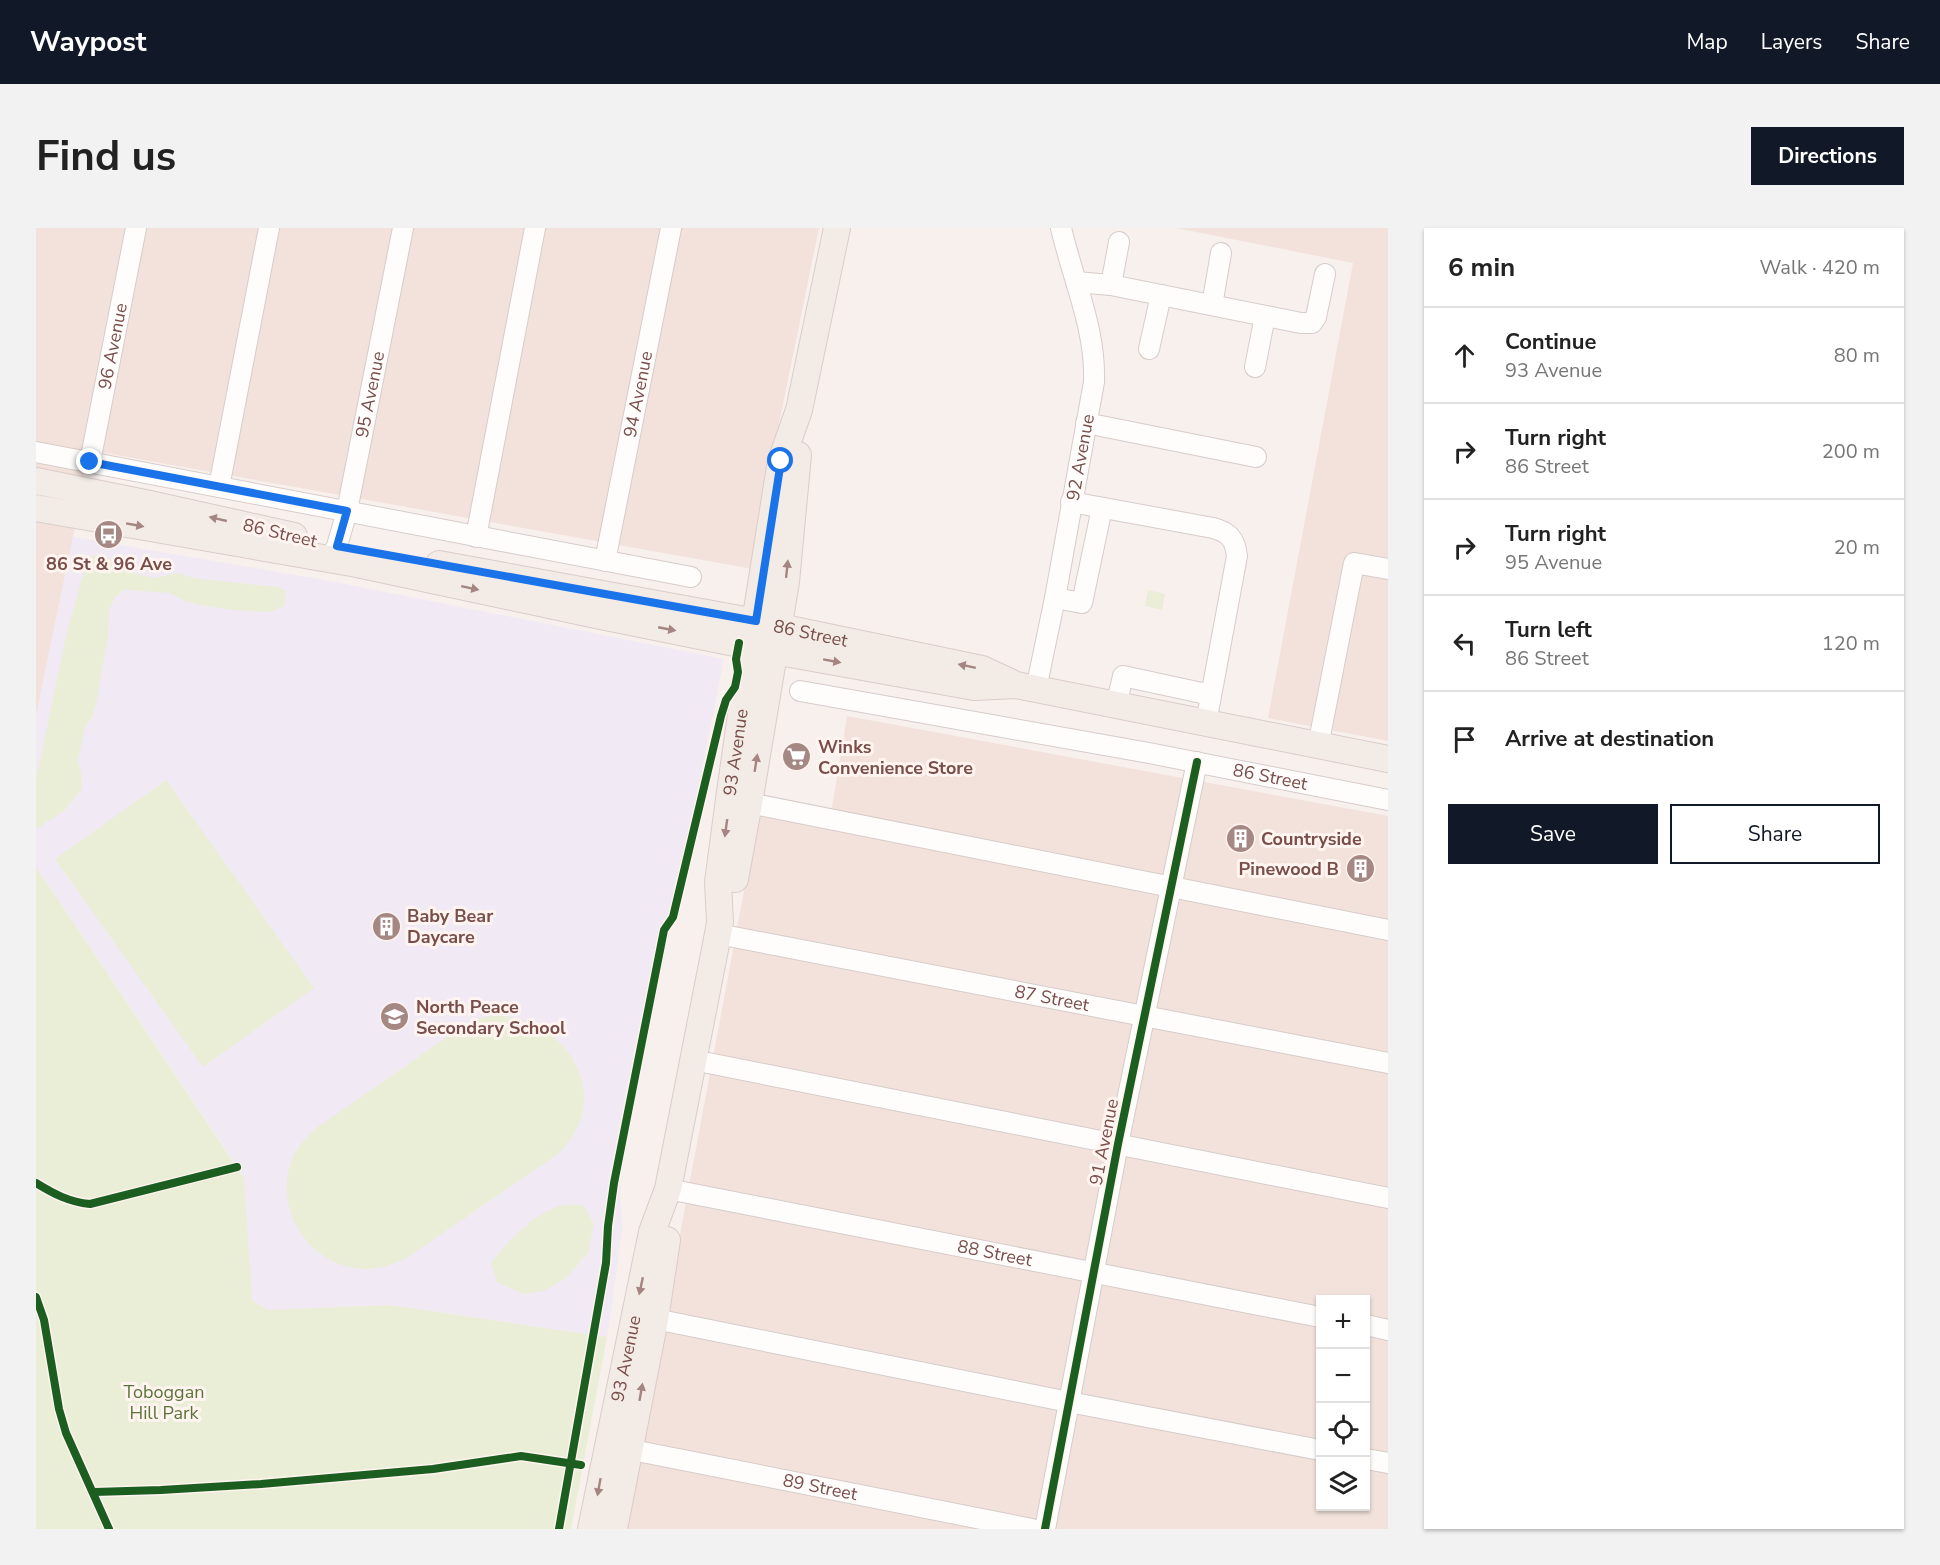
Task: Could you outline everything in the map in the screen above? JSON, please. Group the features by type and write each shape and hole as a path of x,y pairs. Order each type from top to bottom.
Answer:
{"main road":[{"name":"93 Avenue","path":"719,928 718,882 765,636 789,551 797,464 799,410 837,228"},
{"name":"86 Street","path":"36,481 150,504 334,552"},
{"name":"86 Street","path":"36,508 334,552 765,636 974,687 1026,687 1388,759"},
{"name":"93 Avenue","path":"614,1529 619,1447 652,1232 668,1189 719,928 734,885 749,803 765,636"},
{"name":"93 Avenue","path":"591,1529 619,1447 655,1319 668,1234 668,1189"}],"street":[{"name":"96 Avenue","path":"90,462 136,228"},
{"path":"219,487 269,228"},
{"name":"95 Avenue","path":"334,552 347,511 403,228"},
{"path":"476,537 535,228"},
{"name":"94 Avenue","path":"606,561 670,228"},
{"name":"92 Avenue","path":"1026,687 1055,598 1094,382 1095,364 1090,333 1061,228"},
{"path":"1111,285 1119,242"},
{"path":"1212,305 1221,253"},
{"path":"1076,282 1111,285 1301,323 1312,322 1316,317 1325,274"},
{"path":"1149,349 1161,295"},
{"path":"1255,367 1265,315"},
{"path":"1086,423 1256,457"},
{"name":"86 Street","path":"36,452 691,577"},
{"path":"1071,502 1224,531 1236,545 1238,556 1206,723"},
{"path":"1055,598 1082,603 1102,508"},
{"path":"1318,746 1354,562 1388,569"},
{"path":"1116,706 1123,676 1211,695"},
{"name":"86 Street","path":"800,691 1197,762 1388,800"},
{"name":"91 Avenue","path":"1045,1529 1118,1144 1197,762"},
{"path":"749,803 1388,930"},
{"name":"87 Street","path":"719,928 1388,1063"},
{"path":"693,1060 1388,1198"},
{"name":"88 Street","path":"668,1189 1316,1316"},
{"path":"655,1319 1316,1449"},
{"path":"1370,1326 1388,1330"},
{"name":"89 Street","path":"619,1447 1032,1529"},
{"path":"1370,1460 1388,1463"}],"shaded area":[{"path":"36,228 819,228 765,492 753,569 88,450 73,537 36,716"},
{"path":"1176,228 1388,228 1388,741 1268,718 1353,263"},
{"name":"North Peace Secondary School","path":"73,537 325,580 724,659 620,1182 622,1231 607,1337 390,1305 251,1311 244,1177 36,867 36,716"},
{"path":"847,716 1388,816 1388,1529 625,1529 761,800 831,814"}],"green space":[{"path":"102,554 136,574 155,578 176,573 199,579 278,587 286,591 284,606 269,612 232,610 185,601 170,593 124,590 115,597 109,611 108,635 96,704 92,717 85,727 78,760 82,789 64,811 36,829 36,780 66,636 86,563 91,556"},
{"path":"1148,590 1165,594 1162,610 1145,606"},
{"path":"166,780 314,988 203,1067 55,859"},
{"name":"Toboggan Hill Park","path":"36,867 244,1178 252,1300 268,1310 390,1305 607,1337 571,1529 36,1529"},
{"path":"495,1015 522,1020 545,1031 564,1047 577,1066 583,1088 583,1111 574,1134 555,1156 405,1259 381,1267 365,1269 346,1266 329,1259 314,1248 302,1234 293,1218 288,1200 287,1181 291,1162 298,1148 315,1129 463,1026 477,1019"},
{"path":"583,1205 594,1224 588,1253 565,1279 543,1291 524,1294 497,1282 491,1264 503,1247 521,1230 540,1215 559,1206"}],"cycle path":[{"path":"559,1529 606,1263 614,1183 664,930 673,917 721,716 726,700 735,687 739,643"},
{"path":"1045,1529 1118,1144 1197,762"},
{"path":"36,1183 62,1197 90,1204 237,1167"},
{"path":"36,1297 44,1320 59,1409 66,1433 109,1529"},
{"path":"94,1492 261,1484 433,1469 521,1456 581,1465"}],"place":[{"name":"86 St & 96 Ave","path":"109,535"},
{"name":"Winks Convenience Store","path":"797,757"},
{"name":"Countryside","path":"1240,839"},
{"name":"Pinewood B","path":"1360,869"},
{"name":"Baby Bear Daycare","path":"386,926"},
{"name":"North Peace Secondary School","path":"395,1017"}],"route":[{"path":"90,462 347,511 337,546 756,621 781,461"}]}
